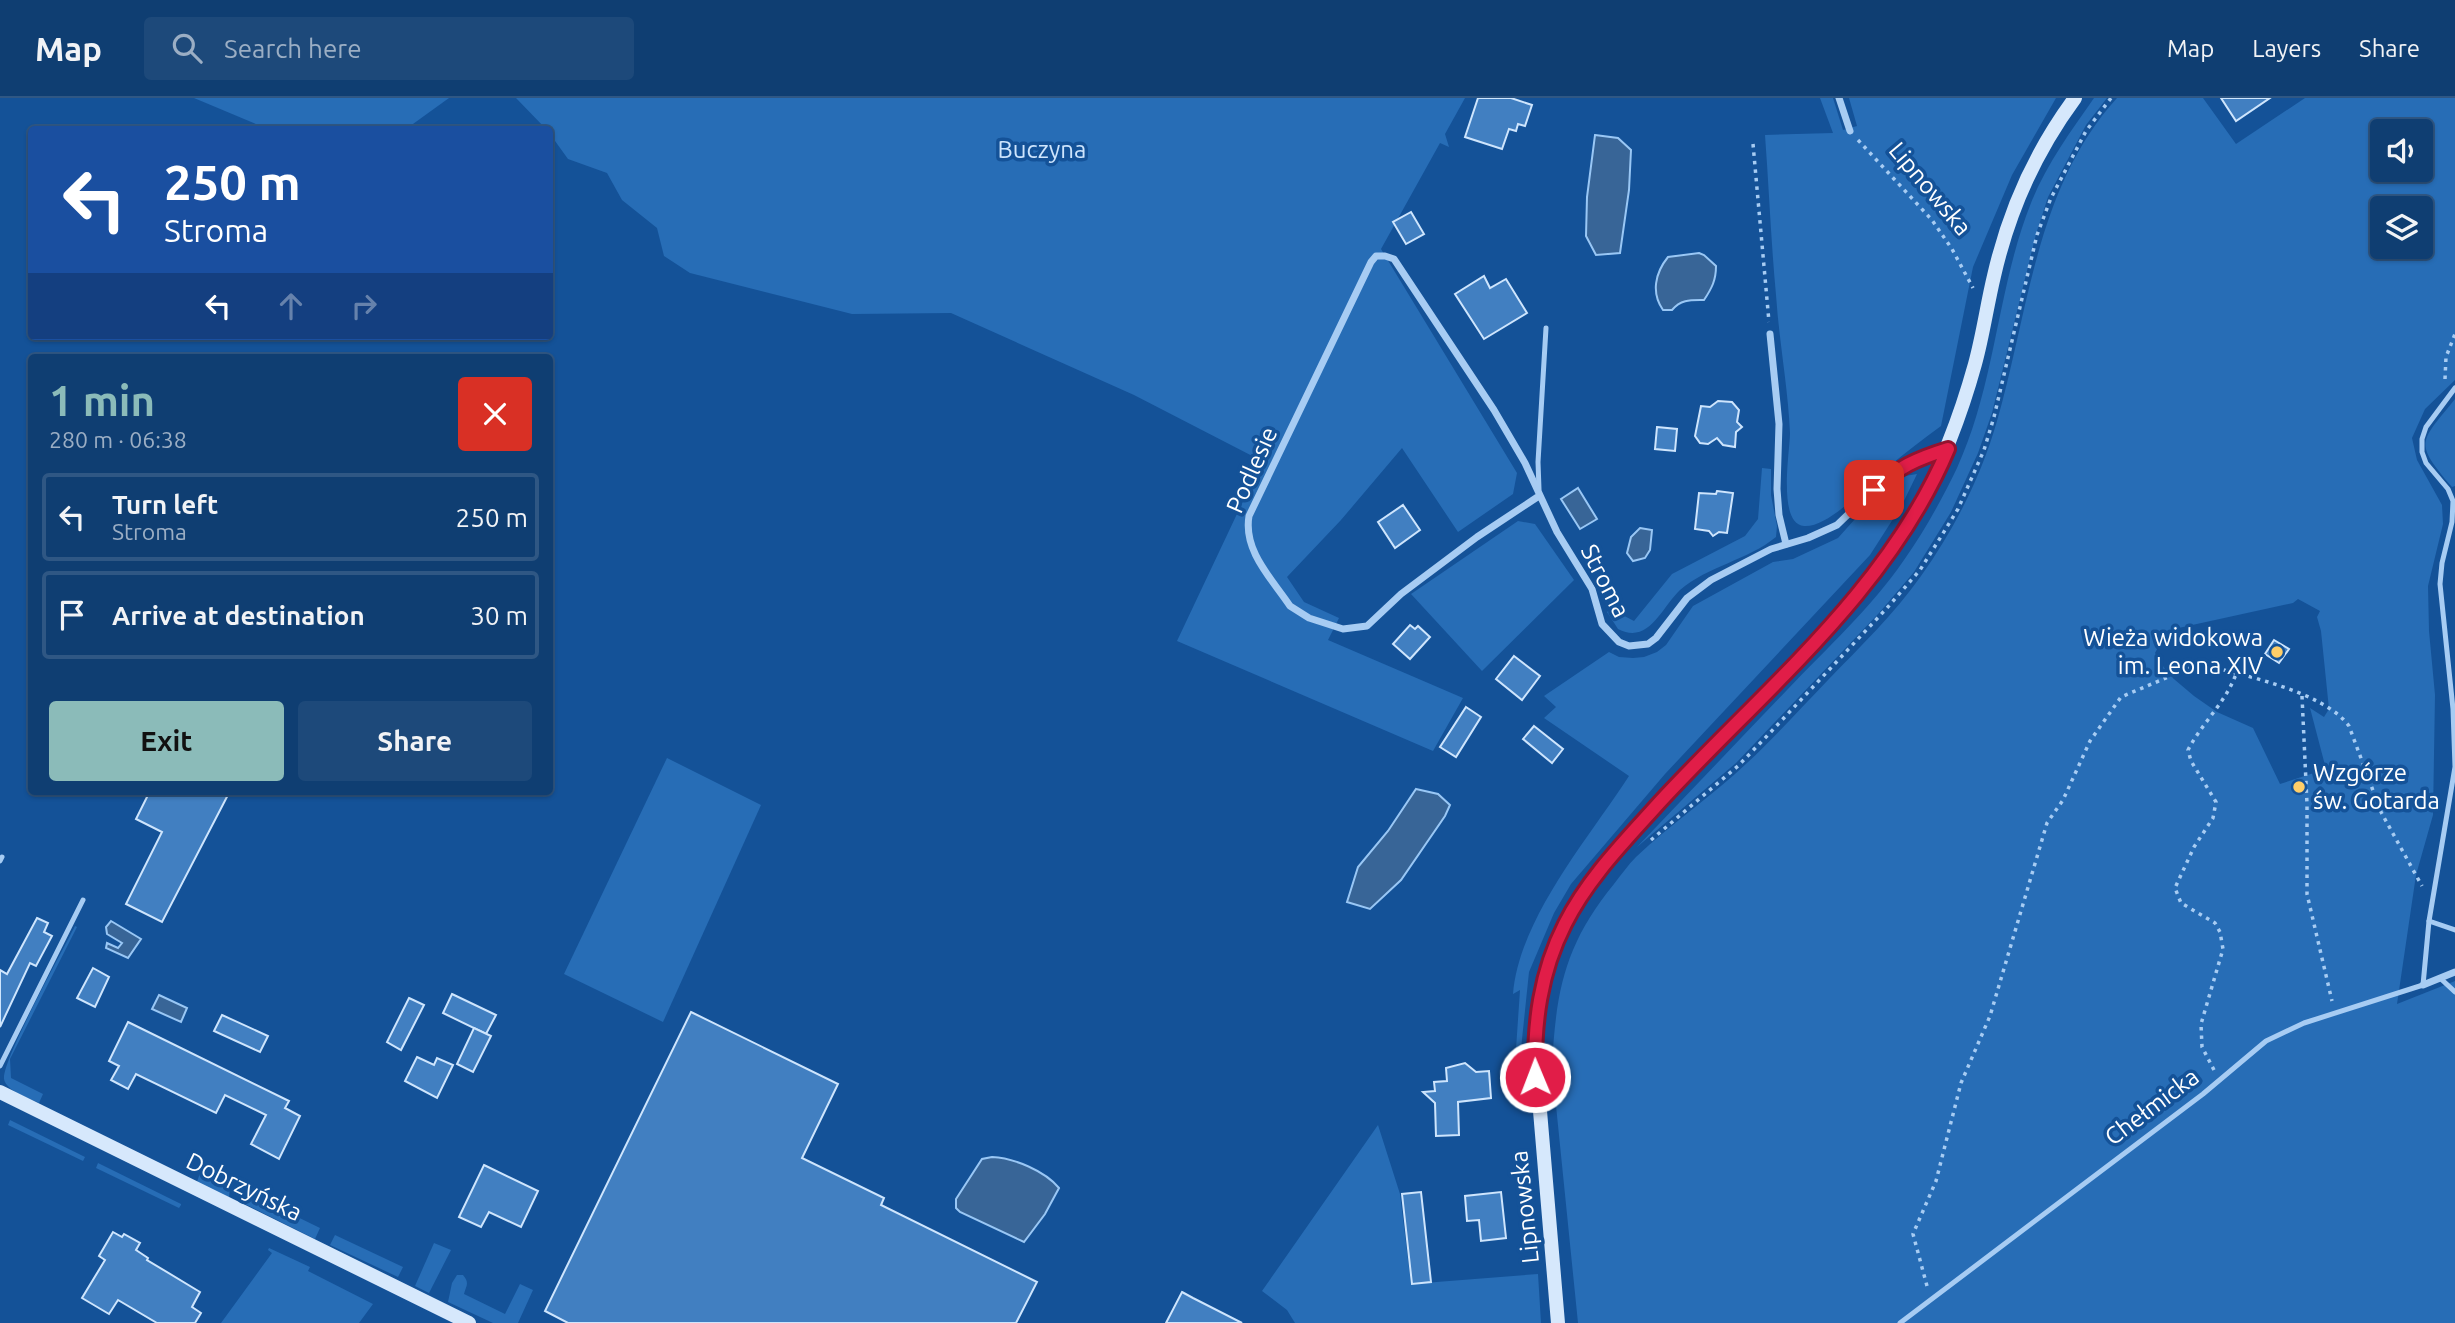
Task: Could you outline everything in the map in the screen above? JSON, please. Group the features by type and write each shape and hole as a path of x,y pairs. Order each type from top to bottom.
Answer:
{"main road":[{"name":"Lipnowska","path":"1558,1323 1535,1077 1535,1031 1537,1008 1547,966 1565,923 1592,881 1626,840 1869,582 1912,519 1948,449 1976,360 2006,229 2025,177 2075,98"},
{"name":"Dobrzyńska","path":"0,1093 469,1323"}],"street":[{"path":"1839,98 1850,131"},
{"name":"Podlesie","path":"1401,269 1394,259 1385,256 1376,256 1371,262 1249,516 1247,530 1255,555 1290,606 1298,612 1343,629 1356,629 1367,626 1412,586 1477,537 1539,496"},
{"name":"Stroma","path":"1401,269 1525,463 1556,532 1592,589 1602,624 1609,634 1629,646 1648,644 1656,638 1687,598 1711,580 1771,549 1837,525 1892,472 1913,461 1948,449"},
{"path":"1770,334 1779,424 1777,489 1779,515 1786,544"},
{"name":"Chełmicka","path":"2423,985 2455,972"}],"lane":[{"path":"1539,496 1538,462 1546,328"},
{"path":"2423,985 2429,920 2455,767 2453,709 2440,584 2452,522 2453,501 2448,489 2426,463 2422,452 2422,439 2426,427 2455,388"},
{"path":"0,1066 83,900"},
{"path":"2429,920 2455,930"},
{"path":"2440,978 2455,992"},
{"name":"Chełmicka","path":"1900,1323 2266,1041 2304,1023 2423,985"}],"path":[{"path":"1648,842 1758,746 1887,608 1920,570 1937,543 1958,509 1984,450 2037,235 2051,198 2086,131 2110,98"},
{"name":"Lipnowska","path":"1850,131 1932,220 1952,249 1986,311"},
{"path":"1754,144 1770,334"},
{"path":"2448,397 2446,357 2455,334"},
{"path":"2191,662 2281,685 2342,716 2350,726 2384,819 2432,903"},
{"path":"1931,1299 1913,1234 1936,1181 1961,1083 1990,1016 2047,823 2063,800 2090,740 2121,697 2199,664"},
{"path":"2220,1079 2202,1047 2201,1024 2222,949 2220,932 2216,923 2181,903 2175,888 2194,847 2213,818 2216,802 2191,761 2189,750 2196,735 2231,690 2236,674"},
{"path":"2302,695 2308,894 2334,1013"}],"green space":[{"path":"194,98 449,98 410,126 260,126"},
{"name":"Buczyna","path":"516,98 1465,98 1445,134 1449,147 1440,143 1381,249 1517,473 1513,494 1458,532 1402,448 1341,520 1287,577 1304,602 1339,618 1328,640 1463,698 1433,751 1177,641 1262,461 1134,395 951,313 852,314 690,273 664,256 657,228 622,200 607,173 568,159 553,138 553,126 543,126"},
{"path":"1820,98 1833,98 1843,130 1857,126 1849,98 2056,98 2012,175 1973,267 1941,426 1899,458 1836,513 1814,525 1804,526 1796,522 1790,513 1788,500 1789,416 1777,312 1765,135 1833,133"},
{"path":"2094,98 2107,98 2086,125 2048,197 2036,234 1992,413 1978,453 1951,512 1914,572 1879,613 1736,763 1637,847 1863,611 1891,578 1926,527 1957,468 1970,436 1989,369 2011,268 2031,203 2051,162"},
{"path":"2117,98 2203,98 2236,144 2305,98 2455,98 2455,380 2425,409 2412,438 2417,460 2442,505 2443,524 2428,586 2435,695 2433,815 2416,875 2397,1004 2455,981 2455,1323 1578,1323 1552,1066 1560,991 1574,948 1597,906 1633,860 1768,743 1888,617 1933,558 1966,502 1983,462 1997,421 2039,251 2069,170 2090,133","holes":["2298,599 2320,611 2317,617 2321,631 2329,709 2324,717 2310,708 2326,769 2280,784 2253,728 2217,712 2194,696 2168,674 2155,653 2165,634 2174,629 2293,603"]},
{"path":"2455,399 2455,486 2452,487 2431,460 2426,442 2434,425"},
{"path":"1762,468 1771,469 1776,537 1753,552 1691,582 1680,590 1646,628 1629,633 1618,629 1607,612 1611,609 1634,621 1672,574 1745,536 1758,519"},
{"path":"1917,474 1902,505 1870,555 1665,774 1571,884 1554,913 1529,972 1521,1049 1516,1049 1520,990 1513,994 1518,966 1528,937 1558,880 1629,776 1544,718 1556,707 1544,696 1609,652 1619,657 1633,658 1657,652 1666,645 1693,606 1773,562 1793,559 1838,538 1855,519 1905,476"},
{"path":"1518,521 1535,524 1574,580 1482,671 1411,594"},
{"path":"667,758 761,805 663,1022 564,974"},
{"path":"75,926 77,927 10,1059 11,1078 43,1094 39,1103 9,1087 4,1079 6,1068 22,1029"},
{"path":"10,1120 85,1157 83,1161 8,1125"},
{"path":"1378,1125 1400,1194 1411,1284 1538,1274 1541,1323 1295,1323 1287,1310 1262,1291"},
{"path":"98,1163 181,1205 179,1208 96,1168"},
{"path":"201,1170 230,1184 229,1199 197,1182"},
{"path":"244,1191 320,1228 315,1239 243,1203"},
{"path":"335,1235 403,1267 398,1277 330,1245"},
{"path":"434,1243 451,1250 429,1293 415,1286"},
{"path":"269,1248 310,1267 308,1271 373,1304 359,1323 221,1323 272,1253"},
{"path":"457,1275 463,1275 466,1280 464,1294 505,1314 520,1284 533,1290 518,1323 493,1323 448,1302 452,1283"}],"shaded area":[{"path":"1595,135 1618,138 1631,150 1629,190 1620,253 1596,255 1586,236 1587,197"},
{"path":"1699,253 1716,266 1714,280 1707,296 1704,300 1686,301 1672,310 1663,310 1657,297 1656,283 1664,263 1668,257"},
{"path":"1578,488 1597,519 1580,529 1561,499"},
{"path":"1640,528 1652,530 1650,550 1645,558 1633,561 1627,553 1631,537"},
{"path":"1416,789 1438,794 1450,805 1445,816 1401,880 1370,909 1347,902 1358,867 1388,831"},
{"path":"111,921 141,939 128,958 106,948 107,943 118,948 122,943 107,934 106,927"},
{"path":"159,995 187,1008 181,1022 152,1009"},
{"path":"992,1157 1028,1166 1046,1176 1059,1188 1045,1214 1024,1242 956,1208 956,1199 982,1159"}],"building":[{"path":"1478,98 1511,98 1532,105 1525,126 1518,124 1516,131 1509,129 1502,149 1465,137"},
{"path":"2221,98 2270,98 2236,121"},
{"path":"1411,212 1424,234 1406,244 1393,222"},
{"path":"1484,276 1490,288 1506,279 1527,313 1484,339 1455,294"},
{"path":"1718,401 1732,402 1739,410 1737,422 1742,427 1736,432 1735,447 1723,445 1717,438 1708,444 1700,443 1695,436 1701,406 1710,407"},
{"path":"1657,427 1677,429 1675,451 1655,449"},
{"path":"1717,491 1733,493 1727,533 1719,532 1713,536 1709,531 1695,529 1699,493 1716,494"},
{"path":"1403,505 1420,530 1395,548 1378,522"},
{"path":"1410,625 1415,629 1418,626 1430,637 1410,659 1393,644"},
{"name":"Wieża widokowa im. Leona XIV","path":"2274,640 2289,649 2279,663 2265,654"},
{"path":"1514,656 1540,676 1522,700 1496,679"},
{"path":"1466,707 1481,717 1456,757 1440,747"},
{"path":"1534,726 1563,749 1552,763 1523,739"},
{"path":"148,795 228,795 162,922 126,904 162,832 136,819"},
{"path":"37,918 48,923 44,932 52,936 36,966 30,963 0,1027 0,970 7,974"},
{"path":"93,968 109,977 95,1007 77,998"},
{"path":"452,994 496,1015 486,1034 443,1013"},
{"path":"409,998 424,1005 401,1050 387,1042"},
{"path":"691,1012 838,1084 802,1158 884,1198 881,1205 1037,1282 1016,1323 568,1323 545,1311"},
{"path":"222,1015 268,1036 260,1052 214,1031"},
{"path":"128,1022 289,1101 285,1108 300,1116 279,1159 251,1144 266,1115 225,1095 216,1113 136,1074 128,1089 111,1080 119,1066 109,1061"},
{"path":"474,1028 491,1036 473,1072 457,1064"},
{"path":"417,1057 434,1065 437,1058 453,1065 437,1098 405,1081"},
{"path":"1465,1063 1476,1072 1489,1071 1491,1098 1458,1102 1459,1135 1436,1136 1435,1103 1423,1092 1435,1091 1434,1082 1447,1081 1446,1068"},
{"path":"484,1165 538,1191 521,1227 489,1212 481,1227 459,1217"},
{"path":"1421,1192 1431,1282 1412,1284 1402,1194"},
{"path":"1501,1192 1506,1238 1481,1241 1479,1220 1467,1221 1465,1196"},
{"path":"113,1232 122,1237 124,1234 140,1243 136,1250 148,1258 147,1260 200,1292 192,1307 201,1313 195,1323 157,1323 118,1300 109,1314 82,1298 105,1260 99,1256"},
{"path":"1182,1292 1193,1298 1242,1323 1166,1323"}],"place":[{"name":"Wieża widokowa im. Leona XIV","path":"2277,652"},
{"name":"Wzgórze św. Gotarda","path":"2299,787"}],"route":[{"path":"1535,1077 1535,1031 1541,988 1547,966 1577,902 1608,860 1686,774 1862,590 1898,542 1948,449 1913,461 1892,472 1874,490"}]}
